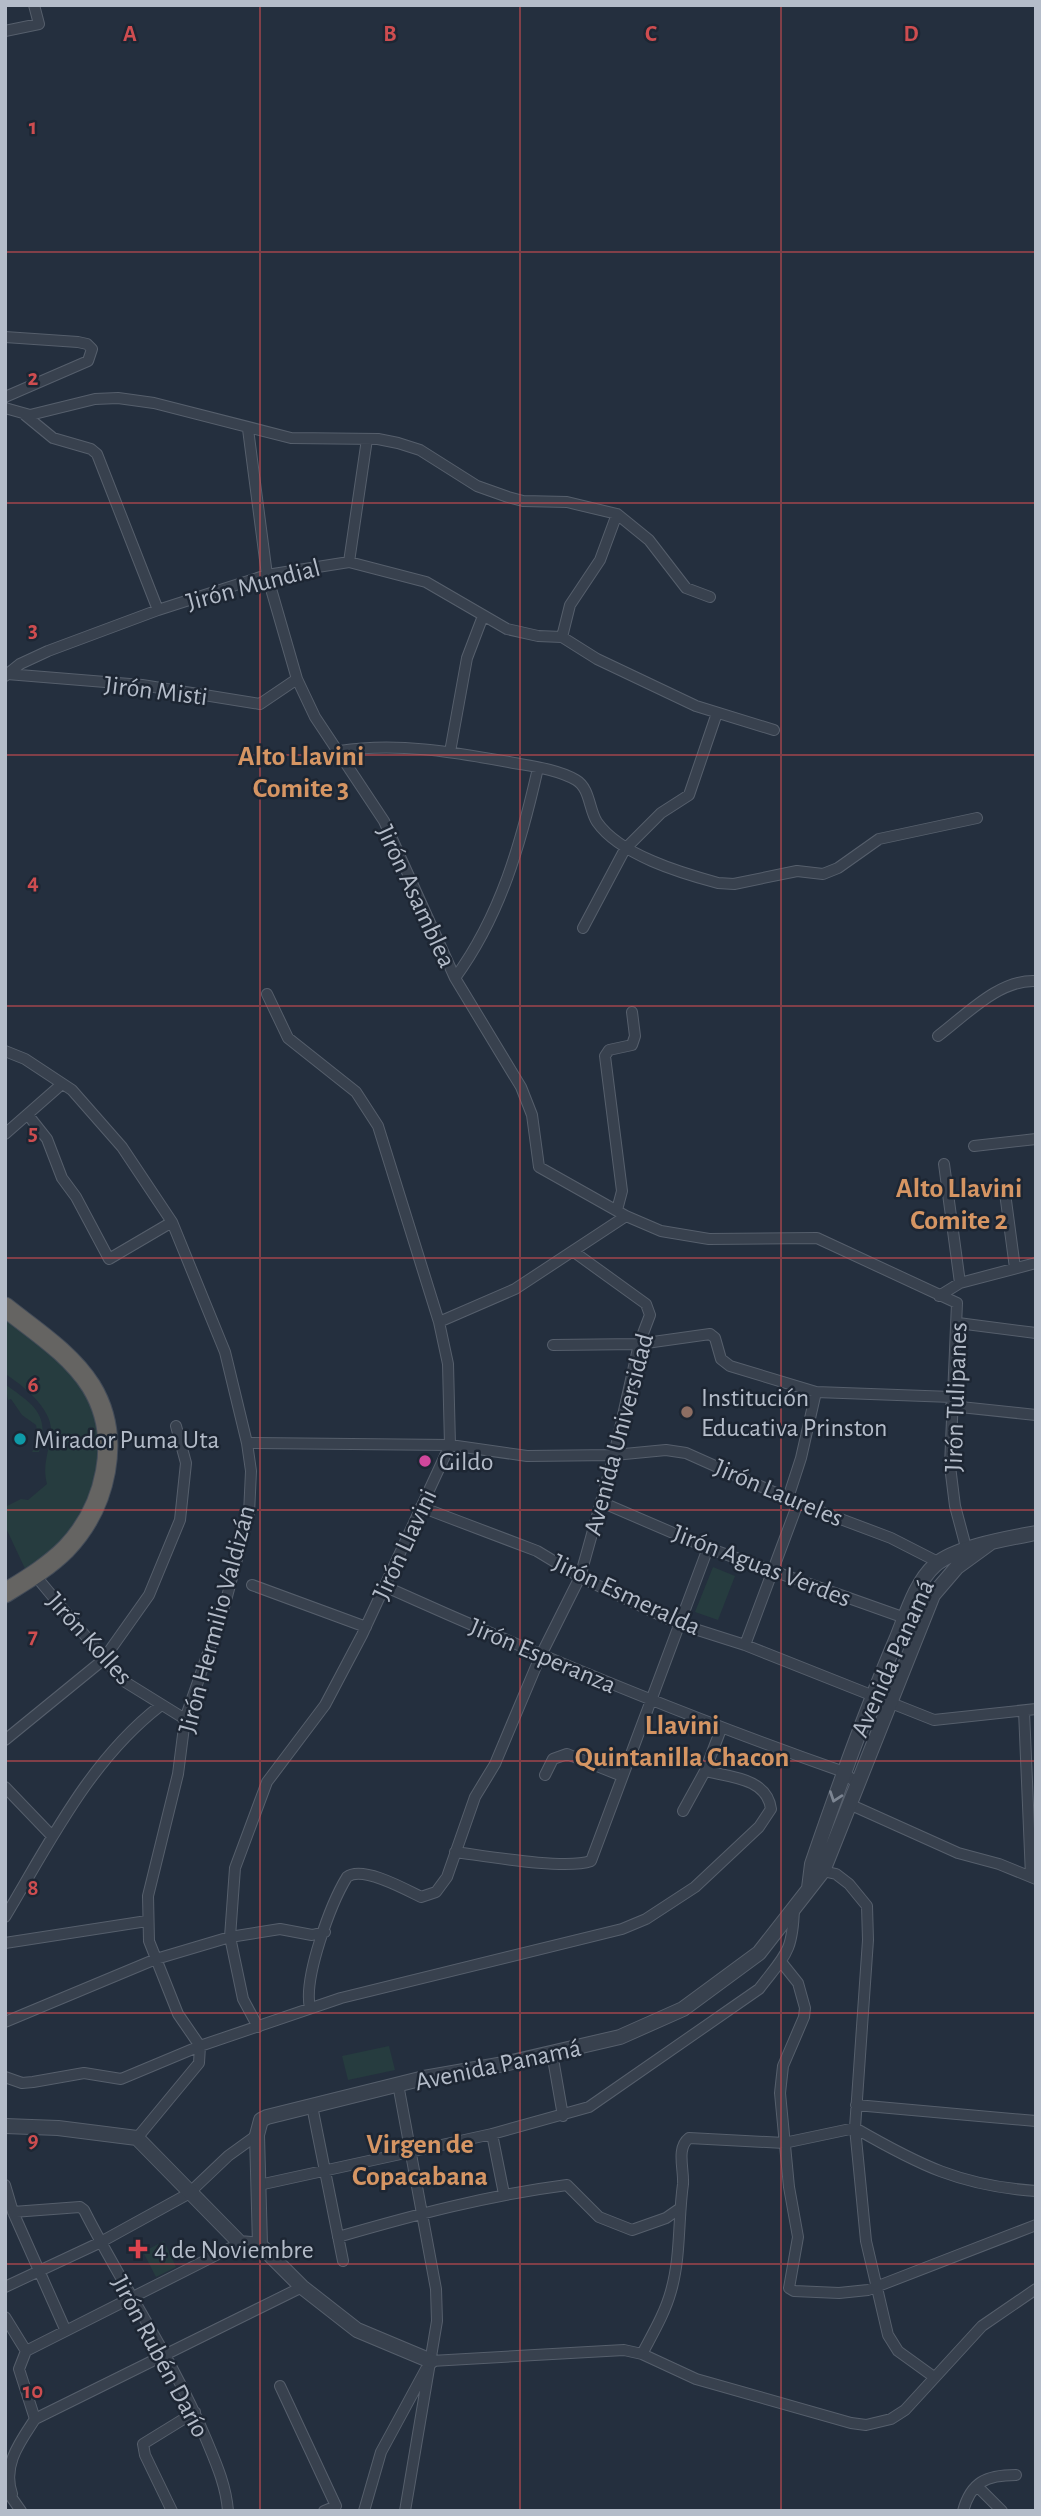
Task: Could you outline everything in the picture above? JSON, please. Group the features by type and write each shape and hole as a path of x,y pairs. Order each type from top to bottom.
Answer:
{"highway":[{"path":"5,1307 62,1352 77,1368 98,1399 108,1435 107,1472 92,1512 65,1549 5,1593"}],"street":[{"path":"5,31 39,24 35,6"},
{"path":"5,337 78,342 87,344 92,349 88,361 5,397"},
{"path":"25,415 96,399 118,398 154,403 290,438 366,439 398,443 420,450 477,486 508,497 523,501 567,502 617,514 649,540 681,584 710,597"},
{"path":"5,408 25,415 53,438 91,449 97,454 158,610"},
{"name":"Jirón Asamblea","path":"248,429 267,575 297,679 315,718 340,751 394,841 455,978 521,1087 532,1115 537,1164 551,1176 622,1213"},
{"path":"349,562 366,439"},
{"path":"562,637 570,605 600,560 617,514"},
{"name":"Jirón Mundial","path":"6,675 20,664 85,636 158,610 267,575 349,562 426,582 483,617 523,633 562,637 616,668 717,713 774,730"},
{"path":"450,752 467,657 483,617"},
{"name":"Jirón Misti","path":"6,675 142,685 260,704 297,679"},
{"path":"583,928 625,849 661,813 689,795 717,713"},
{"path":"340,751 374,746 450,752 538,768 578,781 599,824 625,849 703,879 734,884 797,871 823,874 838,868 878,839 977,818"},
{"path":"455,978 480,944 499,900 522,836 538,768"},
{"path":"938,1036 998,990 1027,980 1036,981"},
{"name":"Jirón Llavini","path":"258,2027 243,1999 230,1937 235,1868 267,1782 325,1705 366,1627 450,1445 447,1364 439,1322 379,1126 356,1092 288,1038 267,994"},
{"path":"622,1213 622,1191 605,1056 609,1050 632,1045 635,1036 632,1012"},
{"name":"Jirón Hermilio Valdizán","path":"5,1051 25,1059 72,1090 122,1147 172,1222 221,1340 247,1443 251,1471 249,1514 223,1612 185,1719 178,1774 148,1896 149,1941 178,2014 200,2046"},
{"path":"5,1134 62,1084"},
{"path":"28,1115 47,1139 62,1178 71,1187 109,1259 172,1222"},
{"path":"974,1146 1036,1139"},
{"path":"944,1164 961,1283"},
{"path":"1005,1193 1015,1268"},
{"path":"439,1322 515,1289 574,1252 622,1213"},
{"path":"622,1213 679,1236 709,1239 817,1238 939,1296 961,1283 1036,1263"},
{"name":"Avenida Universidad","path":"325,1932 345,1880 352,1873 362,1873 398,1885 421,1897 436,1892 442,1885 475,1797 495,1764 540,1657 580,1577 614,1455 639,1344 650,1315 646,1304 574,1252"},
{"name":"Jirón Tulipanes","path":"939,1296 957,1303 950,1466 955,1506 967,1551"},
{"path":"958,1324 1036,1333"},
{"path":"553,1345 639,1344 709,1334 715,1338 721,1359 730,1366 816,1392 952,1401 1036,1415"},
{"path":"744,1645 774,1572 793,1500 816,1392"},
{"path":"5,1740 103,1660 149,1595 180,1520 186,1464 176,1426"},
{"name":"Jirón Laureles","path":"247,1443 450,1445 527,1456 614,1455 666,1450 686,1453 793,1500 891,1538 938,1562"},
{"name":"Jirón Aguas Verdes","path":"601,1502 708,1548 905,1618 919,1632"},
{"name":"Jirón Esmeralda","path":"421,1507 537,1551 580,1577 679,1624 744,1645 934,1720 1030,1710"},
{"name":"Avenida Panamá","path":"809,1889 812,1864 844,1772 872,1695 914,1596 938,1562 990,1543 1036,1533"},
{"name":"Avenida Panamá","path":"257,2135 261,2120 267,2117 398,2084 621,2037 683,2009 759,1953 823,1871 933,1595 940,1583 957,1567 990,1543"},
{"path":"456,1852 582,1864 591,1861 708,1548"},
{"name":"Jirón Kolles","path":"34,1574 122,1680 160,1706 185,1719"},
{"path":"252,1585 366,1627"},
{"name":"Jirón Esperanza","path":"384,1586 540,1657 721,1729 844,1772 857,1784"},
{"path":"7,1909 52,1836 129,1729 160,1706"},
{"path":"849,1804 958,1853 1033,1877 1030,1710"},
{"path":"683,1811 705,1771 721,1729"},
{"path":"545,1774 553,1759 567,1754 622,1776"},
{"path":"5,2077 13,2081 33,2082 84,2073 121,2080 200,2046 378,1987 596,1937 646,1919 695,1887 759,1827 771,1809 770,1800 760,1787 705,1771"},
{"path":"5,1787 52,1836"},
{"path":"823,1871 836,1874 849,1884 867,1906 868,1940 856,2105 866,2241 884,2323 898,2351 934,2377"},
{"path":"259,2185 492,2134 589,2107 614,2092 634,2073 665,2056 748,2000 782,1963 794,1931 794,1907"},
{"path":"5,1943 147,1921"},
{"path":"5,2022 156,1959 230,1937 290,1928 312,1935 325,1932"},
{"path":"310,2008 309,1982 325,1932"},
{"path":"782,1963 798,1983 805,2008 804,2017 783,2066 780,2093 784,2143 798,2237 789,2288 794,2291 839,2293 877,2287 934,2262 1036,2225"},
{"path":"136,2138 199,2063 200,2046"},
{"path":"552,2053 564,2116"},
{"path":"398,2084 436,2289 436,2321 431,2361 405,2511"},
{"path":"856,2105 1036,2121"},
{"path":"312,2106 343,2261"},
{"path":"5,2126 58,2128 136,2138 188,2194 240,2244"},
{"path":"642,2354 660,2321 671,2290 678,2248 683,2178 682,2149 689,2138 784,2143 856,2128 893,2151 960,2180 1036,2191"},
{"path":"492,2134 504,2194"},
{"path":"257,2135 260,2245"},
{"path":"5,2287 99,2242 188,2194 228,2156 257,2135"},
{"path":"5,2185 37,2270 65,2329"},
{"path":"338,2238 422,2213 504,2194 567,2185 599,2217 632,2230 666,2218 680,2209"},
{"name":"Jirón Rubén Darío","path":"13,2212 80,2207 164,2352 195,2412 223,2478 228,2511"},
{"path":"36,2419 19,2369 26,2351 65,2329 240,2244 260,2245 302,2287 357,2330 431,2361 471,2361 611,2350 642,2354 696,2379 753,2393 809,2413 866,2425 891,2419 905,2410 982,2326 1036,2289"},
{"path":"21,2511 9,2492 9,2456 36,2419 164,2352 302,2287"},
{"path":"5,2317 26,2351"},
{"path":"364,2511 381,2452 431,2361"},
{"path":"280,2386 336,2506 324,2511"},
{"path":"172,2511 145,2455 143,2444 195,2412"},
{"path":"974,2489 985,2477 1016,2475"},
{"path":"963,2511 968,2492 980,2488 1002,2511"}],"green space":[{"path":"5,1307 71,1368 92,1402 102,1454 85,1517 28,1575 5,1526 5,1507 21,1499 28,1500 47,1484 46,1465 51,1425 36,1399 5,1374"},
{"path":"5,1384 31,1404 41,1419 43,1428 39,1452 32,1452 39,1440 36,1425 22,1415 11,1399 8,1400"},
{"path":"713,1567 735,1576 718,1620 695,1612"},
{"path":"389,2046 395,2070 348,2080 342,2056"},
{"path":"164,2241 176,2267 156,2277 143,2252"}],"place":[{"name":"Institución Educativa Prinston","path":"687,1412"},
{"name":"Mirador Puma Uta","path":"20,1439"},
{"name":"Gildo","path":"425,1461"},
{"name":"4 de Noviembre","path":"138,2249"}],"district":[{"name":"Alto Llavini Comite 3","path":"301,771"},
{"name":"Alto Llavini Comite 2","path":"959,1203"},
{"name":"Llavini Quintanilla Chacon","path":"682,1740"},
{"name":"Virgen de Copacabana","path":"420,2159"}]}
